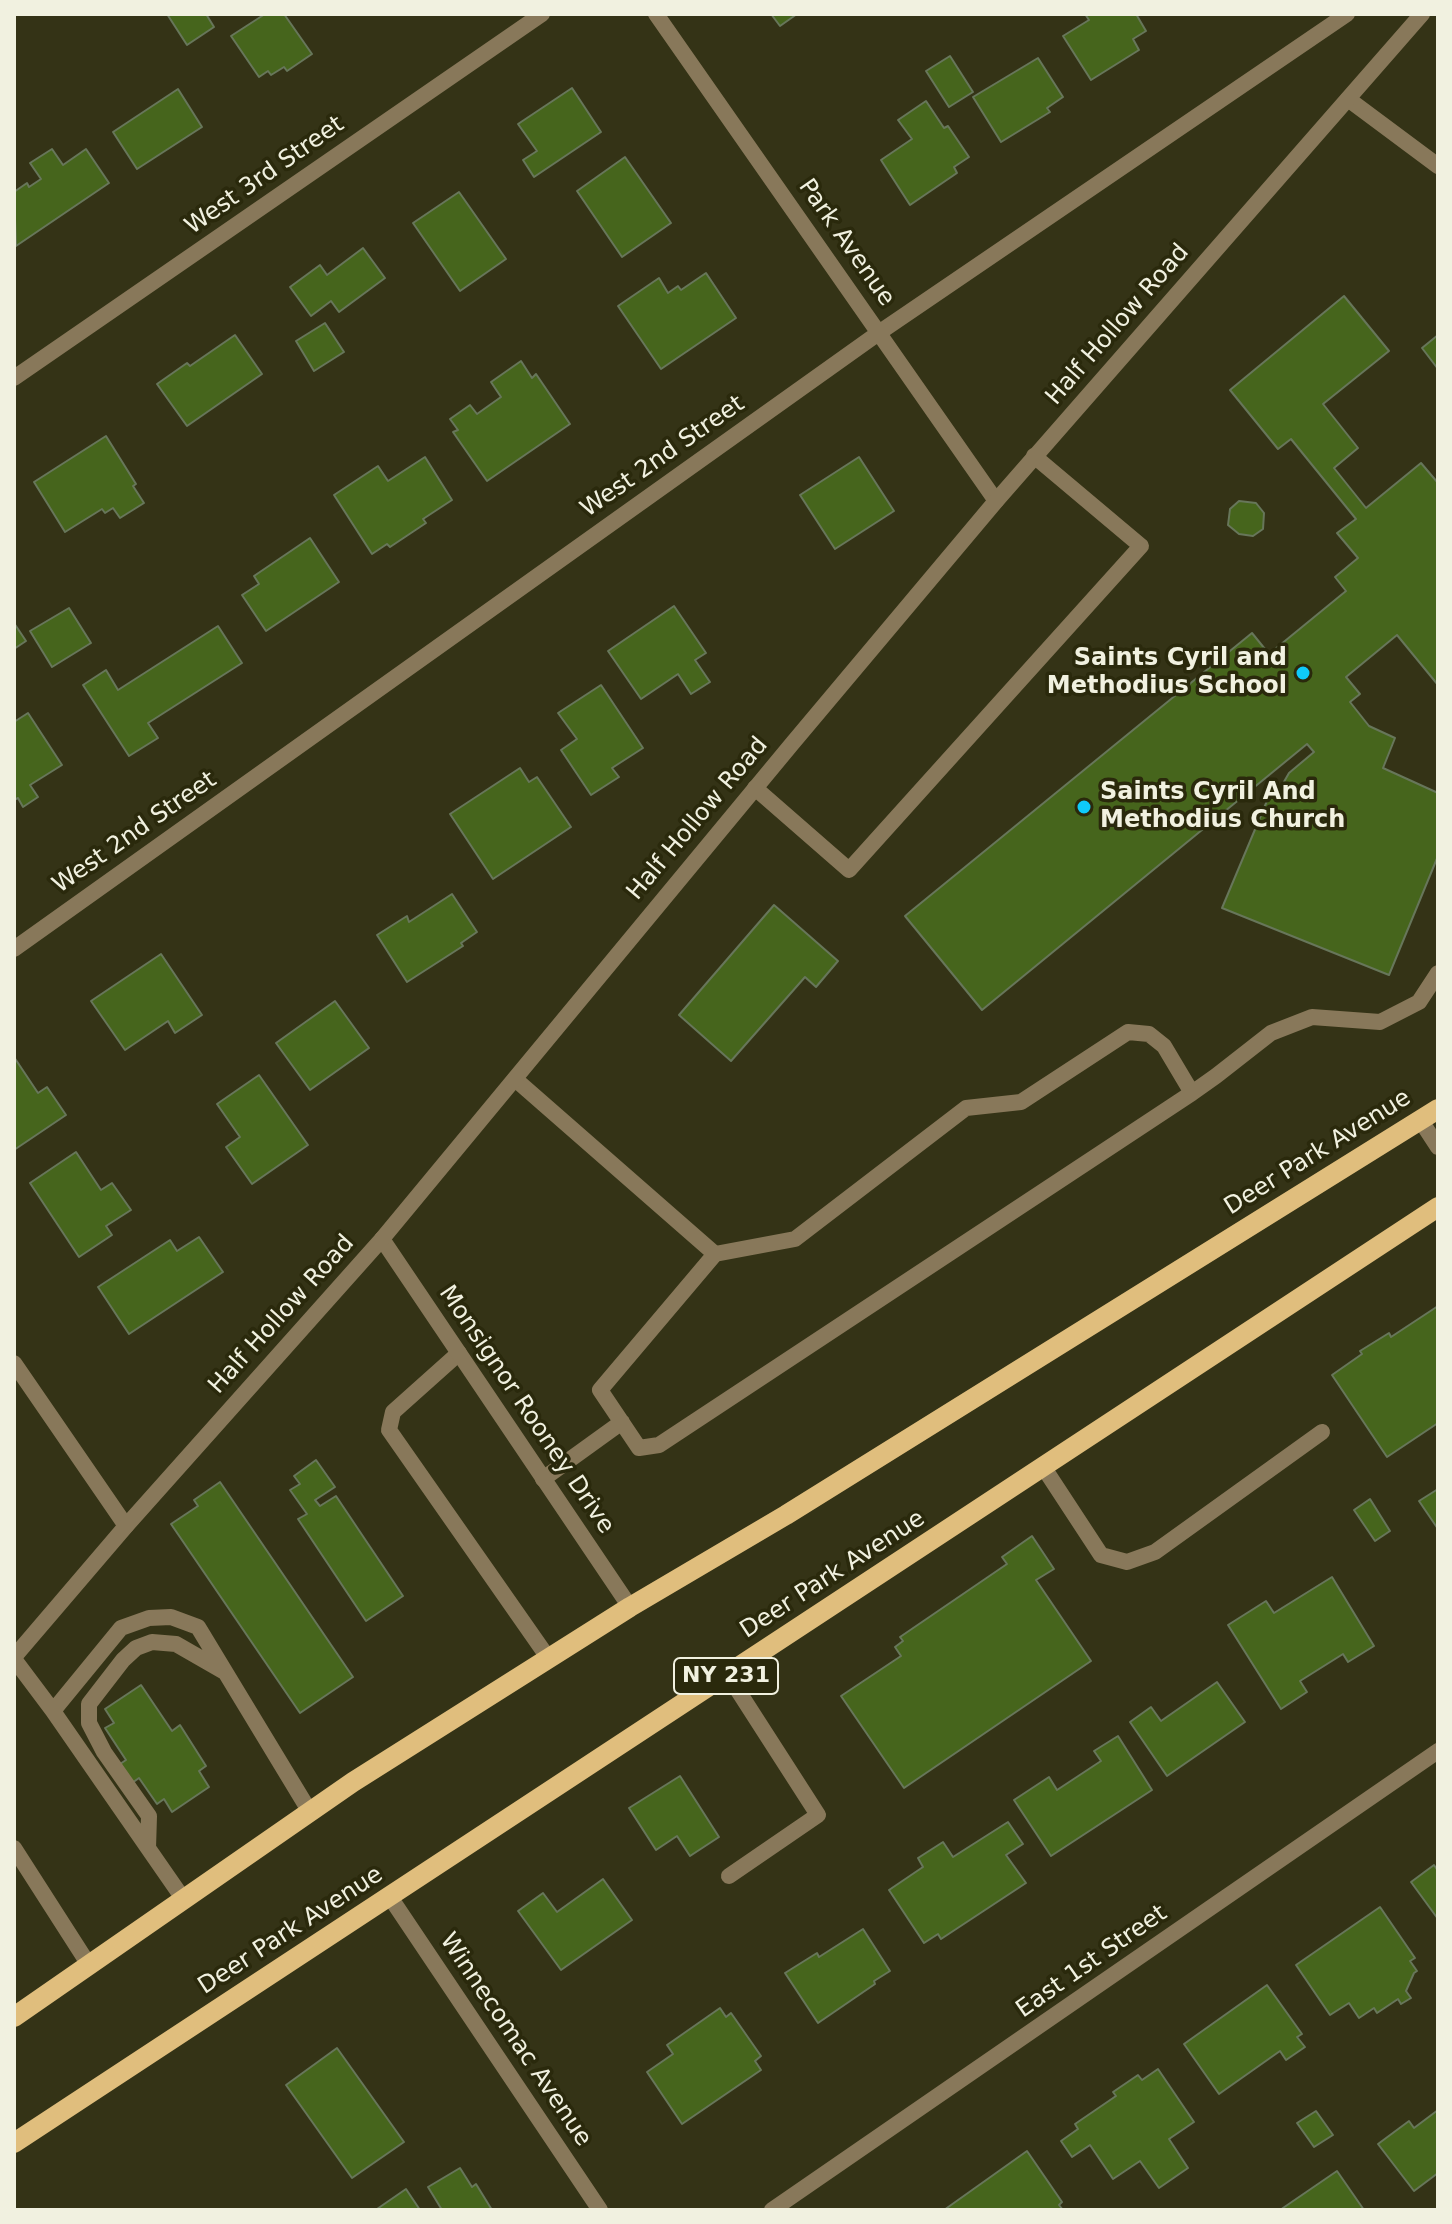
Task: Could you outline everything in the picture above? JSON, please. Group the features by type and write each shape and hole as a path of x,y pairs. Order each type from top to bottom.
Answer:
{"main road":[{"name":"Deer Park Avenue","path":"14,2017 353,1782 630,1607 786,1515 1438,1109"},
{"name":"Deer Park Avenue","path":"14,2143 1438,1207"}],"street":[{"name":"West 3rd Street","path":"14,378 542,14"},
{"name":"Park Avenue","path":"656,14 996,501"},
{"name":"West 2nd Street","path":"14,949 880,332 1347,14"},
{"name":"Half Hollow Road","path":"14,1658 126,1526 382,1239 1034,456 1422,14"},
{"path":"1348,99 1438,166"},
{"path":"755,788 849,870 1141,546 1034,456"},
{"path":"1192,1093 1164,1046 1149,1034 1128,1032 1021,1102 966,1108 795,1239 715,1254 600,1390 639,1448 659,1445 1192,1093 1271,1033 1312,1017 1380,1022 1419,1002 1438,973"},
{"path":"515,1079 715,1254"},
{"path":"1421,1121 1438,1147"},
{"name":"Monsignor Rooney Drive","path":"382,1239 630,1607"},
{"path":"459,1353 393,1412 389,1430 549,1659"},
{"path":"14,1363 126,1526"},
{"path":"543,1479 622,1422"},
{"path":"1044,1468 1101,1555 1127,1562 1155,1552 1322,1432"},
{"path":"53,1711 121,1628 149,1618 171,1617 198,1627 310,1812"},
{"path":"148,1848 149,1816 104,1752 89,1723 89,1704 123,1660 136,1648 152,1642 176,1644 227,1674"},
{"path":"14,1658 184,1900"},
{"path":"728,1675 818,1815 729,1876"},
{"name":"East 1st Street","path":"772,2210 1438,1751"},
{"path":"14,1848 89,1965"},
{"name":"Winnecomac Avenue","path":"390,1897 600,2210"}],"building":[{"path":"167,14 206,14 214,27 187,45"},
{"path":"265,14 284,14 312,54 287,71 284,67 271,75 268,71 259,77 231,36"},
{"path":"771,14 797,14 780,26"},
{"path":"1085,14 1136,14 1146,31 1133,39 1139,50 1091,80 1063,36 1089,20"},
{"path":"950,56 973,92 949,107 926,71"},
{"path":"1038,58 1063,97 1047,108 1050,112 1001,142 973,97"},
{"path":"572,88 601,132 534,177 523,160 537,151 518,124"},
{"path":"178,89 202,127 137,169 113,132"},
{"path":"926,101 969,157 954,167 957,173 910,205 881,160 912,139 898,120"},
{"path":"52,149 63,165 86,149 109,183 16,246 14,192 27,183 29,187 41,179 30,163"},
{"path":"625,157 671,223 622,257 577,191"},
{"path":"459,192 506,259 460,291 413,223"},
{"path":"363,248 385,278 339,312 331,301 311,316 290,287 320,265 327,275"},
{"path":"706,273 736,318 661,369 618,306 659,278 668,293 678,286 681,290"},
{"path":"1344,296 1389,351 1323,404 1358,448 1334,468 1366,508 1421,463 1438,483 1438,685 1397,635 1346,677 1360,694 1350,702 1369,726 1395,738 1383,768 1438,793 1438,856 1389,975 1222,908 1272,789 1277,794 1289,773 1314,752 1307,744 982,1010 905,916 1252,633 1269,654 1346,591 1335,577 1358,558 1337,533 1356,519 1291,439 1278,449 1230,390"},
{"path":"325,323 344,352 314,371 296,341"},
{"path":"235,335 262,374 187,426 157,384"},
{"path":"1438,335 1438,369 1422,348"},
{"path":"521,361 532,378 536,374 570,424 487,481 453,432 458,430 450,419 470,405 477,414 501,397 491,382"},
{"path":"106,436 136,484 133,486 144,503 120,518 113,508 105,513 102,509 65,532 34,482"},
{"path":"425,457 452,500 423,519 426,523 390,547 387,544 372,554 334,495 378,466 388,481"},
{"path":"859,457 894,511 835,549 800,495"},
{"path":"1239,501 1256,503 1264,513 1263,529 1253,536 1239,534 1228,525 1230,509"},
{"path":"310,538 339,582 266,631 242,595 259,584 254,576"},
{"path":"674,606 706,653 695,660 710,682 691,694 678,674 641,699 608,651"},
{"path":"69,608 91,643 52,667 30,631"},
{"path":"14,623 26,641 14,649"},
{"path":"218,626 242,663 148,723 158,738 129,756 83,685 106,670 118,690"},
{"path":"601,685 643,748 612,768 619,777 591,795 561,750 577,739 558,713"},
{"path":"28,713 62,765 30,785 38,797 23,807 18,798 14,800 14,722"},
{"path":"520,768 529,782 537,777 571,827 493,879 450,814"},
{"path":"452,894 477,932 461,943 463,946 407,982 377,935 407,916 409,922"},
{"path":"774,905 838,961 816,987 805,977 731,1061 679,1015"},
{"path":"161,954 202,1015 175,1033 168,1021 125,1050 91,1001"},
{"path":"335,1001 369,1048 310,1090 276,1043"},
{"path":"14,1057 38,1093 47,1087 66,1115 14,1150"},
{"path":"259,1075 308,1145 252,1184 226,1147 240,1137 217,1104"},
{"path":"76,1152 101,1190 112,1183 131,1210 106,1226 112,1235 79,1257 30,1183"},
{"path":"199,1237 223,1272 129,1334 98,1287 170,1240 177,1251"},
{"path":"1438,1306 1438,1423 1387,1457 1332,1375 1362,1354 1360,1351 1389,1333 1391,1337"},
{"path":"316,1460 335,1487 315,1500 320,1506 336,1496 403,1596 366,1621 298,1519 307,1514 290,1490 300,1484 294,1476"},
{"path":"220,1482 353,1677 300,1713 171,1524 198,1506 194,1500"},
{"path":"1438,1489 1438,1529 1419,1501"},
{"path":"1370,1499 1390,1531 1375,1541 1354,1510"},
{"path":"1032,1536 1054,1569 1036,1580 1091,1661 904,1788 841,1696 901,1656 895,1647 903,1641 900,1637 1007,1564 1002,1557"},
{"path":"1332,1577 1374,1646 1348,1662 1343,1654 1300,1681 1307,1692 1281,1709 1228,1625 1266,1601 1274,1613"},
{"path":"1217,1682 1245,1722 1167,1776 1130,1722 1151,1707 1161,1721"},
{"path":"141,1685 172,1731 180,1725 206,1766 199,1771 209,1787 172,1812 164,1799 157,1804 139,1778 132,1783 120,1764 126,1760 105,1728 114,1723 105,1709"},
{"path":"1118,1736 1152,1790 1051,1856 1014,1800 1049,1777 1057,1790 1101,1761 1094,1751"},
{"path":"680,1776 719,1837 690,1856 677,1836 656,1850 629,1808"},
{"path":"1008,1822 1023,1844 1006,1855 1026,1883 941,1939 938,1934 924,1943 889,1890 923,1867 918,1858 943,1842 953,1857"},
{"path":"1434,1865 1438,1871 1438,1919 1411,1882"},
{"path":"603,1879 632,1920 561,1970 518,1911 543,1893 557,1912"},
{"path":"1380,1907 1415,1958 1410,1961 1417,1971 1406,1991 1411,1998 1401,2004 1398,1999 1377,2013 1374,2008 1359,2018 1349,2003 1330,2015 1296,1965"},
{"path":"863,1929 890,1971 818,2023 785,1973 817,1953 819,1957"},
{"path":"1267,1985 1302,2034 1297,2037 1305,2047 1286,2060 1280,2051 1219,2094 1184,2044"},
{"path":"720,2008 726,2017 731,2013 761,2056 755,2061 761,2070 682,2124 647,2072 673,2054 667,2045"},
{"path":"337,2048 404,2142 352,2178 286,2085"},
{"path":"1158,2069 1194,2122 1169,2139 1188,2168 1159,2188 1140,2161 1113,2179 1090,2145 1072,2157 1061,2141 1078,2129 1075,2124 1116,2096 1113,2092 1138,2075 1142,2080"},
{"path":"1438,2110 1438,2173 1414,2191 1378,2144 1409,2121 1414,2128"},
{"path":"1316,2111 1333,2135 1314,2147 1297,2123"},
{"path":"1027,2151 1062,2202 1059,2205 1063,2210 944,2210"},
{"path":"460,2168 472,2187 476,2184 492,2210 442,2210 428,2187"},
{"path":"1337,2171 1364,2210 1280,2210"},
{"path":"406,2189 420,2210 377,2210 377,2209"}],"place":[{"name":"Saints Cyril and Methodius School","path":"1303,673"},
{"name":"Saints Cyril And Methodius Church","path":"1084,807"}]}
